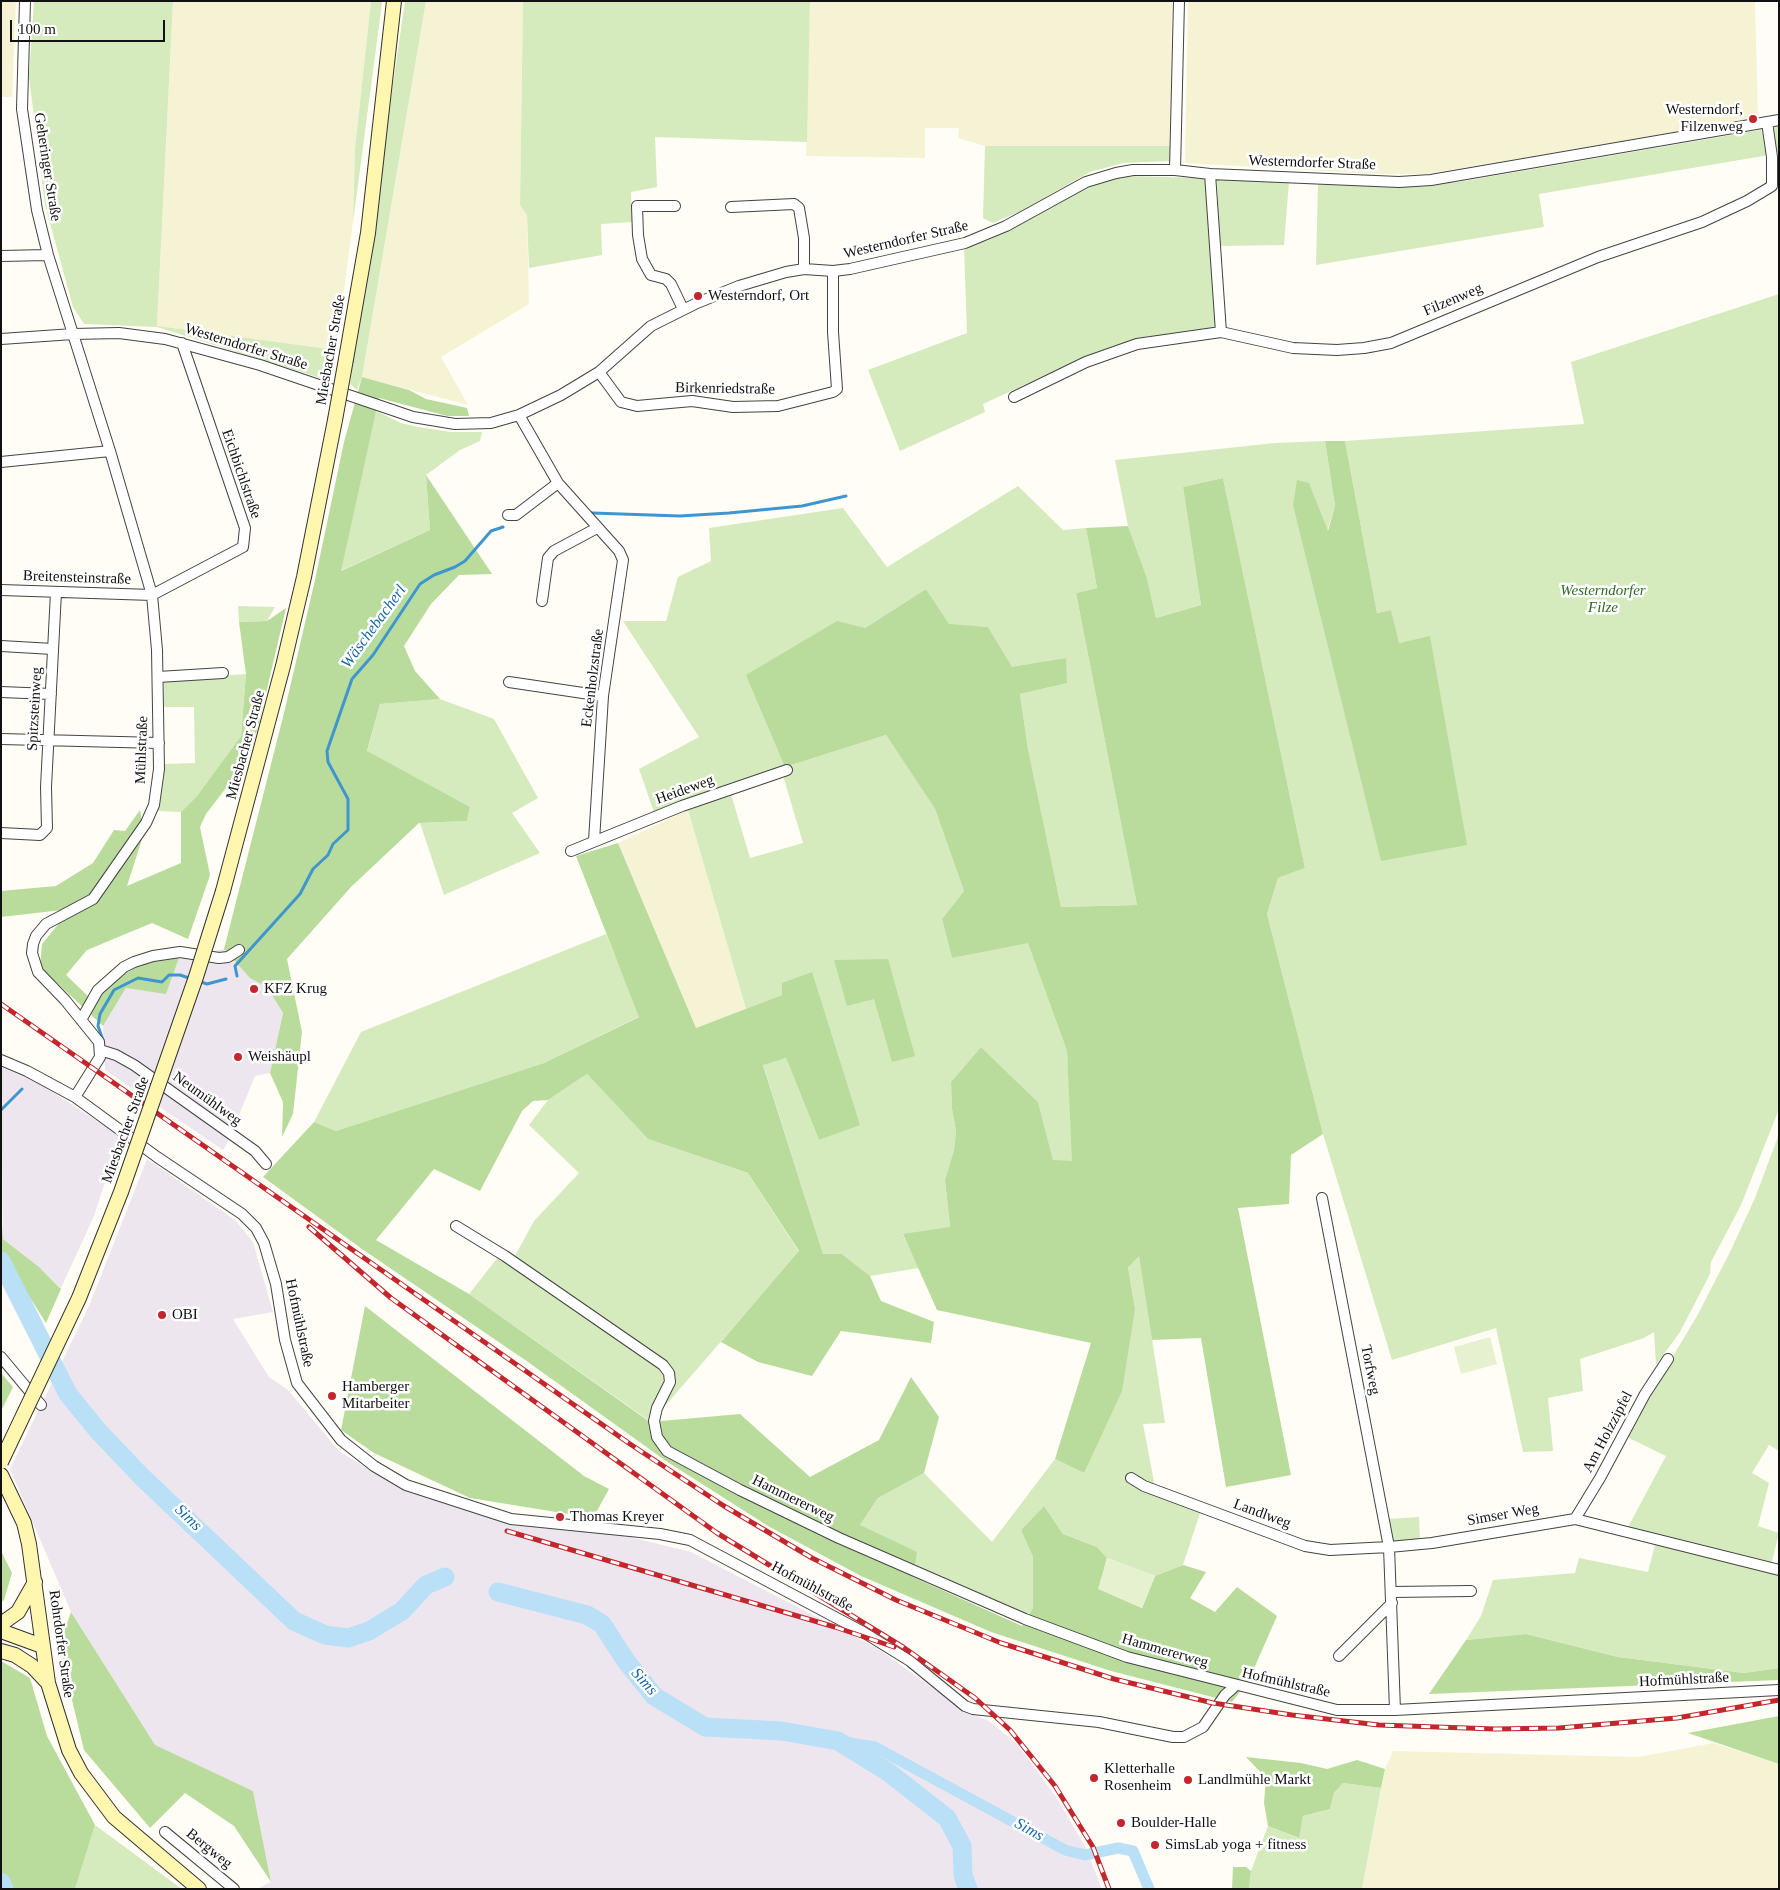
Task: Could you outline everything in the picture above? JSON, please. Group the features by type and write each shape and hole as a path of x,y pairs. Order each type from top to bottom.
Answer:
{"main road":[{"name":"Miesbacher Straße","path":"1,1462 79,1298 121,1192 196,977 223,891 290,640 335,420 368,232 394,1"},
{"name":"Rohrdorfer Straße","path":"1,1475 24,1523 35,1582 48,1683 69,1750 98,1796 137,1838 199,1889"},
{"path":"1,1624 18,1612 35,1582"},
{"path":"1,1631 43,1649"},
{"path":"8,1653 43,1649"},
{"path":"8,1653 32,1666 48,1683"}],"street":[{"name":"Geheringer Straße","path":"25,1 22,110 37,210 48,256 73,334"},
{"path":"1175,170 1178,1"},
{"name":"Westerndorfer Straße","path":"1,339 119,333 182,342 260,365 413,418 455,424 481,424 519,415 561,395 599,372 651,326 683,309 740,286 786,272 804,269 833,271 966,243 1001,228 1079,186 1102,177 1133,170 1175,170 1210,174 1399,182 1431,180 1779,120"},
{"name":"Filzenweg","path":"1221,332 1266,344 1318,350 1364,348 1390,343 1606,253 1702,222 1772,186 1772,157 1767,122"},
{"path":"1014,397 1086,362 1137,344 1221,332 1210,174"},
{"path":"731,207 794,204 799,208 804,238 804,269"},
{"path":"675,206 637,206 638,235 642,259 651,275 666,279 672,284 683,309"},
{"path":"1,256 48,256"},
{"name":"Birkenriedstraße","path":"599,372 621,402 637,406 692,401 733,407 778,406 833,392 837,388 833,332 833,271"},
{"name":"Mühlstraße","path":"73,334 110,451 152,596 158,677 159,769 154,805 146,823 93,899 46,924 36,936 33,944 32,953 38,972 99,1042 100,1050"},
{"name":"Eichbichlstraße","path":"152,596 243,547 245,528 182,342"},
{"name":"Eckenholzstraße","path":"519,415 558,483 619,551 623,560 603,696 594,841"},
{"path":"1,462 110,451"},
{"path":"508,514 516,515 558,483"},
{"path":"542,601 548,558 554,551 597,528"},
{"name":"Breitensteinstraße","path":"1,590 152,596"},
{"name":"Spitzsteinweg","path":"1,833 40,835 47,828 56,592"},
{"path":"1,646 53,648"},
{"path":"158,677 223,674"},
{"path":"509,682 603,696"},
{"path":"1,692 51,694"},
{"path":"1,739 159,743"},
{"name":"Heideweg","path":"571,850 682,806 786,770"},
{"path":"81,1020 98,990 124,967 134,962 153,956 180,952 220,958 228,957 239,950"},
{"path":"75,1097 96,1065 100,1050"},
{"name":"Neumühlweg","path":"100,1050 116,1054 134,1065 255,1151 266,1164"},
{"name":"Hofmühlstraße","path":"1,1060 27,1071 75,1097 156,1157 242,1214 256,1228 264,1243 276,1284 285,1340 297,1382 341,1440 368,1462 406,1485 511,1520 690,1540 863,1632 910,1661 966,1706 973,1709 1100,1722 1173,1737 1184,1737 1203,1727 1224,1695 1233,1688 1233,1685 1323,1708 1395,1710 1779,1690"},
{"name":"Torfweg","path":"1322,1198 1389,1547"},
{"name":"Hammererweg","path":"456,1226 505,1256 663,1365 669,1374 670,1382 657,1408 654,1421 657,1437 668,1451 740,1490 839,1538 1024,1619 1127,1658 1233,1685"},
{"path":"1,1358 41,1405"},
{"name":"Am Holzzipfel","path":"1575,1519 1600,1478 1645,1394 1668,1359"},
{"name":"Landlweg","path":"1132,1478 1144,1486 1305,1546 1330,1550 1389,1547"},
{"name":"Simser Weg","path":"1389,1547 1432,1543 1575,1519 1779,1570"},
{"path":"1389,1547 1395,1710"},
{"path":"1339,1656 1392,1597 1471,1591"},
{"name":"Bergweg","path":"165,1832 234,1889"}],"shaded area":[{"path":"1,1 16,1 12,97 1,97"},
{"path":"173,1 371,1 355,148 353,222 336,350 157,327"},
{"path":"426,1 523,1 520,204 527,215 529,304 441,357 468,405 362,377"},
{"path":"810,1 1172,1 1170,146 985,146 958,138 959,128 925,128 925,158 806,156"},
{"path":"1188,1 1755,1 1758,118 1427,174 1376,174 1185,163"},
{"path":"688,810 746,1009 696,1028 618,843"},
{"path":"224,949 250,977 267,987 283,1013 270,1073 255,1076 229,1140 223,1150 105,1070 103,1026 126,988 166,993 179,958"},
{"path":"1,1062 14,1067 120,1136 94,1216 61,1288 39,1267 3,1239"},
{"path":"147,1159 235,1220 253,1242 273,1312 233,1319 269,1377 288,1390 339,1451 389,1482 410,1492 512,1525 626,1536 691,1552 877,1648 968,1713 989,1721 1017,1744 1056,1797 1085,1846 1102,1889 257,1889 271,1882 253,1791 155,1746 71,1612 10,1469 89,1306"},
{"path":"1714,1743 1779,1764 1779,1889 1362,1889 1385,1769 1393,1751 1638,1757"}],"green space":[{"path":"34,1 173,1 157,326 336,350 330,381 157,327 84,324 73,307 45,205 29,77"},
{"path":"371,1 382,1 353,222 355,148"},
{"path":"405,1 426,1 362,377 357,390 350,384"},
{"path":"523,1 810,1 807,142 655,137 657,187 631,192 632,222 601,224 602,255 529,268 527,215 520,205"},
{"path":"1779,125 1779,173 1772,126"},
{"path":"1760,130 1764,133 1769,155 1539,194 1544,227 1316,265 1318,182 1458,182"},
{"path":"985,146 1170,146 1170,161 1123,163 1090,172 1021,211 993,223 983,218"},
{"path":"1125,176 1205,178 1217,324 1214,329 1130,341 1078,360 983,404 985,412 900,451 868,370 967,333 964,247 989,240 1083,189"},
{"path":"1217,180 1289,181 1284,245 1219,246"},
{"name":"Westerndorfer Filze","path":"1779,294 1779,1109 1741,1205 1711,1262 1710,1274 1680,1332 1656,1365 1654,1332 1644,1338 1580,1359 1583,1391 1548,1398 1553,1451 1523,1452 1496,1328 1392,1360 1323,1134 1267,914 1278,878 1305,868 1223,478 1183,487 1201,605 1156,618 1147,578 1128,526 1115,460 1275,443 1325,441 1335,506 1327,532 1381,861 1430,637 1398,643 1391,610 1377,613 1345,441 1584,424 1571,362"},
{"path":"362,377 409,390 426,399 467,408 469,416 447,416 379,398 341,571 430,530 426,475 492,574 459,575 431,604 404,646 415,671 440,699 380,704 367,751 470,807 467,821 419,823 351,887 287,959 302,1032 293,1114 282,1137 283,1102 270,1073 283,1013 267,987 250,978 224,949 284,713 315,580 344,442"},
{"path":"376,411 401,423 418,427 451,432 482,432 480,441 460,450 426,475 430,530 340,571"},
{"path":"1325,441 1345,441 1377,613 1391,610 1399,643 1430,636 1467,845 1381,861 1293,505 1297,480 1309,483 1328,531 1335,506"},
{"path":"1223,478 1305,868 1278,878 1267,914 1323,1134 1291,1155 1289,1204 1238,1208 1291,1475 1226,1487 1201,1338 1152,1340 1139,1256 1128,1267 1135,1309 1122,1391 1084,1473 1055,1459 1091,1343 937,1310 903,1234 950,1227 945,1180 954,1150 956,1131 952,1109 951,1082 981,1047 1038,1102 1053,1160 1072,1161 1067,1051 1028,943 952,958 942,919 964,891 935,809 886,735 785,767 746,675 837,621 865,628 926,589 949,624 988,627 1012,667 1066,658 1067,683 1020,694 1028,749 1061,907 1137,905 1076,593 1097,588 1086,528 1128,526 1147,578 1156,618 1201,605 1183,487"},
{"path":"1018,486 1063,530 1086,528 1097,588 1076,593 1137,905 1061,907 1028,749 1020,694 1066,683 1066,658 1012,668 988,627 949,625 926,589 865,628 785,767 886,735 935,809 964,891 942,919 952,958 1028,942 1067,1051 1073,1161 1053,1161 1038,1102 981,1047 951,1082 952,1109 956,1131 954,1150 945,1180 950,1228 903,1235 919,1268 870,1276 842,1254 823,1254 763,1064 786,1058 819,1140 860,1124 782,995 746,1009 688,810 731,794 750,858 803,843 784,779 785,768 655,815 639,769 699,737 623,621 666,621 678,577 711,561 709,528 843,508 887,567"},
{"path":"238,606 275,607 267,621 239,622"},
{"path":"286,608 249,758 206,814 200,827 210,875 188,939 152,923 87,950 66,975 89,997 147,960 179,958 166,994 126,988 103,1026 40,967 42,944 71,909 1,917 1,891 56,886 93,863 114,830 125,831 140,810 144,833 127,886 181,863 181,812 197,796 241,736 246,674 239,622 267,621"},
{"path":"246,674 241,736 197,796 181,812 158,811 164,764 195,763 194,707 164,707 164,680"},
{"path":"440,699 494,719 538,798 512,813 540,853 444,895 420,823 467,821 470,807 367,752 380,704"},
{"path":"618,843 696,1028 782,995 782,983 812,972 860,1125 819,1140 786,1058 763,1065 823,1254 842,1254 870,1276 881,1301 934,1322 931,1343 841,1331 812,1376 758,1362 721,1342 799,1251 748,1173 648,1139 587,1074 548,1100 533,1101 522,1111 480,1191 434,1169 376,1240 469,1294 650,1422 740,1414 810,1477 879,1440 911,1377 939,1417 924,1473 878,1498 860,1525 917,1552 913,1577 1022,1626 1033,1608 1033,1557 1021,1530 1044,1506 1063,1534 1097,1547 1107,1558 1099,1589 1142,1608 1155,1576 1183,1565 1206,1572 1190,1598 1215,1612 1237,1587 1277,1616 1249,1680 1232,1702 1111,1671 991,1632 861,1576 768,1526 666,1461 528,1362 362,1249 263,1177 314,1122 336,1131 544,1063 639,1017 576,856"},
{"path":"606,934 640,1016 544,1063 336,1131 314,1122 361,1032"},
{"path":"888,959 915,1056 892,1062 874,999 847,1006 834,960"},
{"path":"587,1074 648,1139 748,1173 799,1252 651,1422 469,1294 499,1256 511,1263 534,1221 579,1173 529,1125 548,1100"},
{"path":"1779,1134 1779,1451 1769,1445 1752,1473 1769,1483 1758,1526 1779,1533 1771,1565 1628,1527 1666,1456 1625,1436 1697,1316 1730,1252 1755,1198"},
{"path":"1,1210 3,1239 39,1267 61,1289 46,1323 8,1263 1,1259"},
{"path":"1139,1255 1165,1423 1143,1424 1155,1487 1203,1504 1183,1565 1155,1576 1107,1558 1097,1547 1063,1534 1044,1506 1021,1530 1033,1557 1033,1608 1028,1616 915,1568 860,1525 878,1498 924,1473 992,1542 1055,1459 1084,1473 1135,1309 1128,1266"},
{"path":"365,1306 584,1476 609,1489 593,1518 470,1498 374,1453 341,1430"},
{"path":"1490,1337 1497,1364 1461,1374 1454,1347"},
{"path":"1,1373 13,1387 1,1411"},
{"path":"1419,1517 1420,1540 1393,1541 1388,1519"},
{"path":"1656,1541 1779,1575 1779,1668 1744,1673 1618,1657 1526,1634 1466,1640 1481,1616 1493,1580 1575,1573 1579,1558 1648,1572"},
{"path":"1,1551 12,1573 4,1600 1,1602"},
{"path":"1107,1558 1155,1576 1142,1608 1098,1589"},
{"path":"71,1612 155,1745 253,1791 271,1882 234,1826 185,1793 150,1828 84,1750 59,1646"},
{"path":"1526,1634 1618,1657 1744,1673 1779,1668 1779,1680 1429,1694 1466,1640"},
{"path":"1,1661 30,1678 47,1736 95,1825 75,1889 1,1889"},
{"path":"1779,1716 1779,1764 1688,1733"},
{"path":"1246,1757 1301,1763 1327,1769 1357,1760 1385,1769 1381,1788 1343,1783 1334,1793 1330,1809 1303,1816 1299,1838 1268,1826 1264,1803 1266,1778"},
{"path":"1343,1783 1381,1788 1362,1889 1249,1889 1251,1871 1268,1826 1298,1838 1303,1816 1330,1809 1334,1793"},
{"path":"95,1825 171,1881 182,1889 75,1889"},
{"path":"1233,1867 1246,1867 1251,1871 1249,1889 1232,1889"}],"waterway":[{"path":"592,513 680,516 729,513 802,506 846,496"},
{"name":"Wäschebacherl","path":"237,976 235,966 300,894 313,869 328,855 333,844 348,830 348,799 328,762 327,751 352,679 373,655 420,584 434,575 465,561 491,531 503,527"},
{"name":"Wäschebacherl","path":"103,1040 98,1026 100,1014 114,990 138,978 162,982 169,975 180,975 192,979"},
{"name":"Wäschebacherl","path":"198,981 207,984 226,979"},
{"path":"1,1110 22,1089"},
{"name":"Sims","path":"1,1261 68,1394 99,1432 142,1477 294,1621 325,1635 348,1638 369,1631 402,1611 426,1585 445,1577"},
{"name":"Sims","path":"498,1592 587,1615 602,1624 626,1661 654,1696 705,1727 782,1731 838,1741 888,1772 947,1818 962,1846 963,1875 968,1889"},
{"name":"Sims","path":"838,1741 875,1747 1065,1850 1085,1855 1118,1848 1133,1851 1149,1889"},
{"path":"1,1882 4,1889"}],"railway":[{"path":"1,1004 630,1444 724,1506 812,1558 896,1600 1001,1643 1114,1679 1213,1703 1292,1715 1379,1725 1495,1729 1559,1728 1677,1718 1779,1700"},
{"path":"309,1227 391,1298 717,1533 903,1647 975,1698 1010,1730 1055,1786 1093,1847 1109,1889"},
{"path":"507,1531 835,1627 894,1647"}],"place":[{"name":"Westerndorf, Filzenweg","path":"1753,119"},
{"name":"Westerndorf, Ort","path":"698,296"},
{"name":"KFZ Krug","path":"254,989"},
{"name":"Weishäupl","path":"238,1057"},
{"name":"OBI","path":"162,1315"},
{"name":"Hamberger Mitarbeiter","path":"332,1396"},
{"name":"Thomas Kreyer","path":"560,1517"},
{"name":"Kletterhalle Rosenheim","path":"1094,1778"},
{"name":"Landlmühle Markt","path":"1188,1780"},
{"name":"Boulder-Halle","path":"1121,1823"},
{"name":"SimsLab yoga + fitness","path":"1155,1845"}]}
